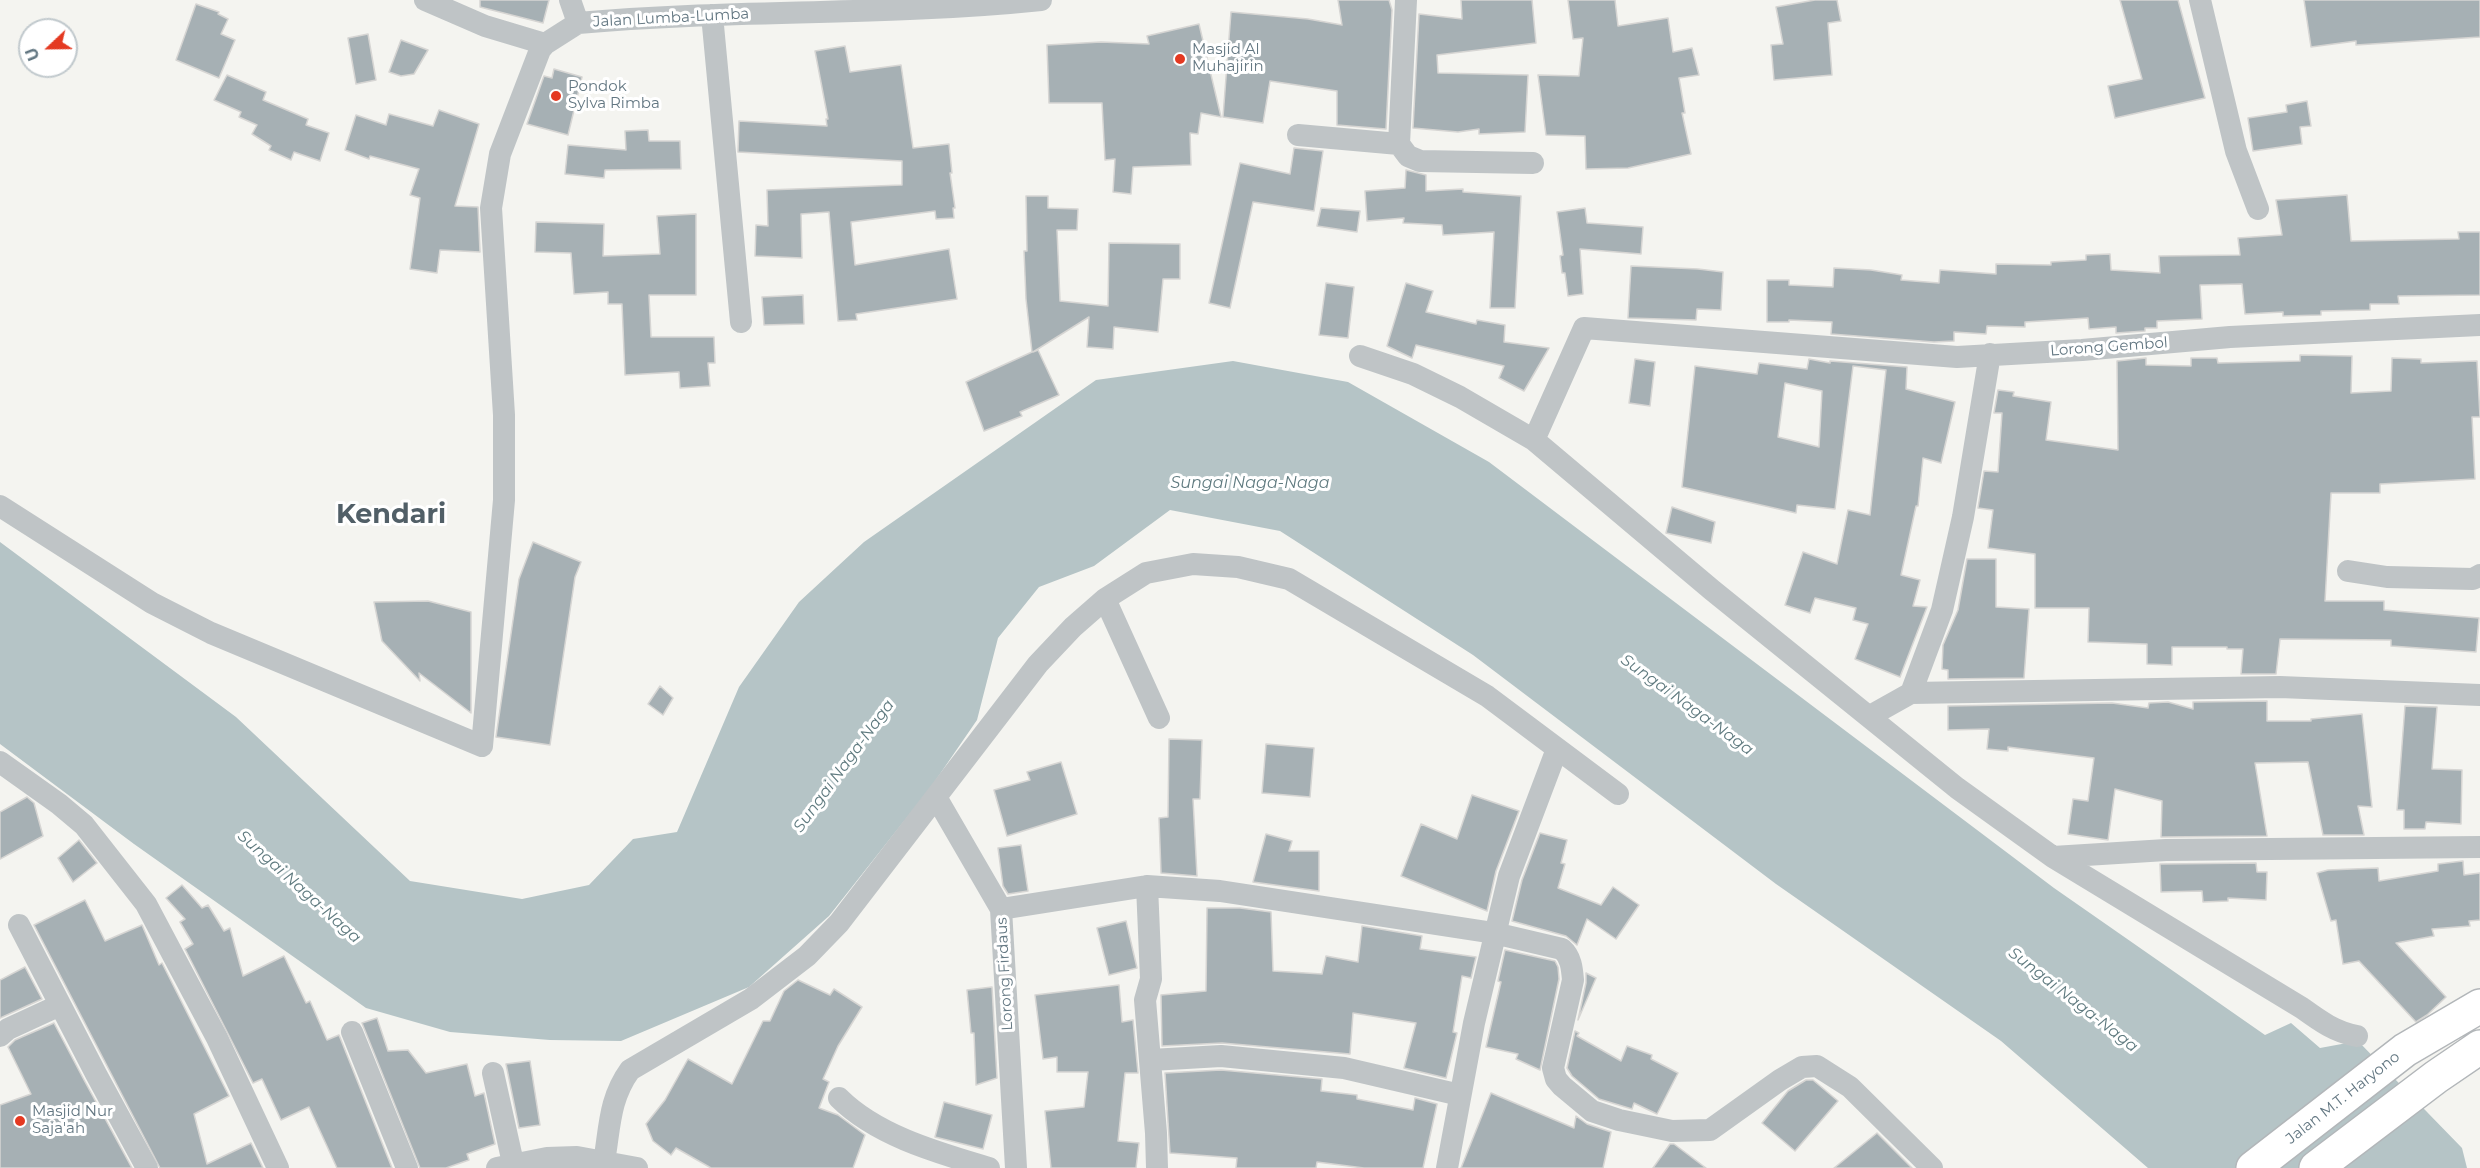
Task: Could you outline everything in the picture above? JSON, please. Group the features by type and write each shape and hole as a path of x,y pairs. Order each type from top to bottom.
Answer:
{"highway":[{"name":"Jalan M.T. Haryono","path":"2253,1168 2405,1050 2480,1006"},
{"path":"2316,1168 2436,1077 2480,1047"}],"street":[{"path":"424,0 485,26 545,44"},
{"name":"Jalan Lumba-Lumba","path":"570,0 578,24 814,6 910,4 976,7 1041,0"},
{"path":"1406,0 1400,144 1408,156 1420,161 1533,163"},
{"path":"2200,0 2236,151 2258,209"},
{"path":"712,15 741,322"},
{"path":"0,506 152,603 211,633 482,746 504,500 504,415 491,208 500,153 540,50 545,44 578,24"},
{"path":"1298,135 1400,144"},
{"name":"Lorong Gembol","path":"1534,440 1584,328 1957,357 2082,350 2254,336 2480,326"},
{"path":"1911,693 1942,610 1963,517 1990,354"},
{"path":"1360,356 1413,374 1460,397 1534,440 1712,590 1958,788 2053,857 2302,1008 2324,1024 2340,1033 2358,1036"},
{"path":"604,1162 614,1101 619,1086 630,1071 752,999 807,956 839,923 1038,664 1073,627 1105,599 1146,573 1193,564 1238,567 1289,579 1487,696 1618,794"},
{"path":"2348,571 2387,578 2473,579 2480,574"},
{"path":"1105,599 1159,718"},
{"path":"1870,716 1911,693 2280,687 2480,695"},
{"path":"1447,1168 1494,933 1509,876 1557,749"},
{"path":"0,762 59,804 84,825 146,904 217,1038 278,1168"},
{"name":"Lorong Firdaus","path":"936,797 1001,909 1016,1168"},
{"path":"2053,857 2166,850 2480,848"},
{"path":"1147,886 1151,979 1145,1000 1151,1060 1156,1168"},
{"path":"1001,909 1147,886 1220,891 1494,933 1562,949 1567,954 1573,980 1553,1068 1556,1079 1562,1086 1592,1111 1619,1120 1672,1131 1710,1130 1802,1067 1817,1066 1850,1087 1932,1168"},
{"path":"19,925 147,1168"},
{"path":"0,1036 8,1029 60,1005"},
{"path":"352,1032 407,1168"},
{"path":"1151,1060 1221,1056 1344,1068 1460,1095"},
{"path":"493,1073 505,1166 546,1158 577,1157 637,1168"},
{"path":"839,1098 853,1112 924,1149 989,1168"}],"water":[{"name":"Sungai Naga-Naga","path":"1233,361 1348,382 1489,462 2054,888 2265,1035 2291,1023 2320,1048 2358,1041 2462,1148 2467,1168 2148,1168 2001,1041 1776,884 1473,655 1280,531 1170,510 1094,566 1039,587 998,638 977,720 931,787 829,916 749,987 621,1041 550,1040 450,1032 366,1008 134,844 0,744 0,542 236,717 410,881 522,899 589,885 633,839 677,832 739,687 799,602 864,542 1096,380"}],"building":[{"path":"480,0 549,0 543,23 480,7"},
{"path":"1338,0 1389,0 1392,10 1386,129 1337,125 1337,91 1270,81 1263,123 1223,117 1231,12 1308,19 1342,25"},
{"path":"1461,0 1532,0 1536,43 1437,55 1438,73 1528,75 1525,132 1479,134 1479,129 1458,132 1413,128 1419,14 1462,19"},
{"path":"1568,0 1615,0 1618,26 1668,18 1673,52 1692,48 1699,75 1679,78 1685,113 1682,113 1691,154 1628,168 1586,169 1585,136 1546,135 1538,75 1579,76 1583,38 1573,39"},
{"path":"1815,0 1837,0 1841,21 1828,23 1832,75 1774,80 1771,45 1783,44 1776,7"},
{"path":"2120,0 2178,0 2205,98 2115,118 2108,86 2142,79"},
{"path":"2304,0 2480,0 2480,37 2356,45 2356,41 2311,47"},
{"path":"196,4 219,12 218,14 228,19 221,34 235,40 219,78 176,60"},
{"path":"1199,24 1221,117 1201,113 1198,134 1190,133 1191,165 1133,167 1131,194 1113,192 1115,159 1105,160 1102,103 1049,103 1047,45 1101,42 1149,44 1147,36"},
{"path":"368,34 376,80 356,84 348,38"},
{"path":"401,40 428,50 414,74 401,76 389,72"},
{"path":"845,46 850,72 901,65 913,148 949,144 955,208 953,208 954,218 936,219 935,211 851,222 855,265 949,249 957,299 856,314 857,320 838,321 829,212 801,214 802,258 755,256 756,225 768,226 767,190 902,185 902,161 738,152 739,121 827,126 826,119 828,119 815,51"},
{"name":"Pondok Sylva Rimba","path":"554,69 582,77 568,135 527,124 544,76 552,78"},
{"path":"227,75 266,92 263,100 308,119 306,125 329,133 320,161 294,152 291,160 269,150 271,146 252,134 257,125 239,117 241,112 214,100"},
{"path":"2307,101 2311,126 2300,127 2302,144 2253,151 2248,118 2287,112 2286,105"},
{"path":"439,110 479,124 455,206 478,207 480,252 440,250 437,273 410,269 420,198 410,195 419,169 370,156 369,159 345,150 356,115 386,125 389,114 433,126"},
{"path":"648,130 649,141 680,141 681,169 605,170 604,178 565,174 568,145 626,150 625,131"},
{"path":"1294,148 1323,151 1314,211 1253,202 1230,308 1209,303 1240,163 1290,174"},
{"path":"1406,170 1426,175 1426,191 1463,189 1463,192 1521,196 1515,308 1490,308 1494,232 1443,235 1442,225 1403,223 1404,218 1367,221 1365,191 1405,188"},
{"path":"2347,195 2351,241 2459,239 2458,232 2480,232 2480,295 2398,296 2399,304 2370,304 2370,310 2321,311 2321,315 2283,316 2283,312 2245,314 2242,284 2200,285 2202,319 2157,321 2157,328 2116,333 2116,327 2089,329 2088,318 2025,322 2025,327 1987,326 1986,334 1954,332 1954,341 1934,342 1831,334 1832,322 1789,320 1789,322 1767,322 1767,280 1789,280 1789,285 1833,287 1834,268 1871,270 1902,275 1901,280 1939,283 1940,270 1996,274 1996,264 2051,265 2051,262 2086,260 2086,255 2110,254 2111,270 2160,273 2159,256 2240,255 2238,238 2282,235 2276,200"},
{"path":"1026,196 1048,196 1048,208 1078,209 1077,230 1057,230 1060,301 1108,306 1109,243 1180,244 1180,279 1163,279 1158,332 1114,327 1113,349 1087,347 1089,317 1033,352 1038,350 1059,395 1020,412 1022,416 984,431 966,382 1032,352 1024,251 1027,251"},
{"path":"1321,208 1360,211 1357,232 1317,226"},
{"path":"1585,208 1587,223 1643,227 1641,254 1580,249 1583,294 1568,296 1565,273 1562,273 1560,256 1563,255 1557,212"},
{"path":"696,214 696,295 649,295 651,337 714,337 715,363 708,363 710,386 680,388 679,372 625,375 622,304 608,304 608,292 574,294 571,253 535,252 536,222 604,224 603,256 660,254 657,216"},
{"path":"1631,266 1723,272 1721,310 1697,309 1696,320 1628,318"},
{"path":"1326,283 1354,287 1348,338 1319,335"},
{"path":"1406,283 1433,291 1426,312 1476,324 1477,320 1505,325 1504,342 1549,348 1524,391 1499,378 1504,366 1416,345 1412,358 1387,346"},
{"path":"803,295 804,324 764,325 762,297"},
{"path":"2300,355 2352,356 2351,393 2391,391 2392,358 2421,359 2421,363 2477,361 2480,417 2472,417 2475,479 2380,484 2380,493 2331,493 2325,601 2384,601 2384,610 2479,618 2476,652 2391,646 2391,640 2280,639 2276,674 2241,674 2243,649 2227,649 2227,647 2172,647 2172,665 2147,664 2147,644 2088,642 2089,608 2035,608 2035,554 1988,548 1993,510 1978,508 1984,471 1998,472 2002,413 1994,413 1998,390 2014,392 2013,396 2051,402 2046,440 2118,450 2117,361 2146,358 2146,365 2191,366 2191,358 2217,358 2218,363 2300,361"},
{"path":"1635,359 1655,362 1650,406 1629,403"},
{"path":"1809,359 1830,363 1830,361 1907,367 1906,389 1955,402 1941,463 1923,458 1918,506 1916,506 1901,575 1920,580 1913,606 1927,607 1900,677 1855,659 1868,624 1853,620 1856,608 1815,598 1810,613 1785,605 1803,552 1837,564 1848,510 1870,515 1886,370 1853,366 1835,509 1797,505 1796,513 1682,487 1695,366 1757,374 1759,363 1807,369","holes":["1785,383 1822,391 1819,447 1778,437"]},
{"path":"1672,507 1715,522 1711,543 1666,533"},
{"path":"533,542 581,562 575,577 550,745 496,737 519,579"},
{"path":"1967,559 1996,559 1996,607 2029,609 2024,678 1948,679 1948,670 1942,669 1943,645 1958,610"},
{"path":"428,601 471,612 471,713 419,673 420,681 382,641 374,602"},
{"path":"660,686 673,698 663,715 648,704"},
{"path":"2267,701 2267,721 2311,721 2311,719 2362,714 2372,807 2358,806 2364,835 2323,835 2308,762 2255,763 2267,836 2161,837 2162,801 2115,789 2108,840 2068,834 2073,799 2088,801 2094,758 2008,747 2008,751 1987,749 1989,729 1948,730 1948,706 2112,703 2148,708 2149,703 2168,702 2193,709 2193,702"},
{"path":"2405,706 2437,707 2432,769 2462,770 2461,824 2426,822 2425,829 2404,829 2404,810 2397,810"},
{"path":"1169,739 1202,740 1200,799 1193,799 1197,876 1161,873 1159,818 1168,817"},
{"path":"1266,744 1314,748 1310,797 1262,793"},
{"path":"1061,762 1077,814 1007,836 994,790 1030,780 1027,772"},
{"path":"1472,795 1519,811 1496,871 1487,911 1401,876 1421,824 1457,839"},
{"path":"27,797 34,803 43,836 0,859 0,812"},
{"path":"1540,833 1567,840 1561,863 1565,864 1558,888 1601,905 1613,887 1639,905 1616,939 1587,919 1577,945 1566,936 1512,921 1522,880"},
{"path":"1266,834 1292,841 1289,851 1319,851 1319,891 1253,882"},
{"path":"79,840 97,863 73,882 58,858"},
{"path":"1021,845 1028,891 1008,894 1003,886 998,848"},
{"path":"2463,861 2464,875 2480,873 2480,920 2469,921 2470,926 2432,929 2434,936 2396,943 2446,997 2416,1022 2359,961 2343,964 2336,920 2331,921 2317,873 2328,870 2378,868 2379,881 2438,871 2438,864"},
{"path":"2256,863 2257,872 2267,872 2266,900 2228,898 2228,901 2203,902 2202,891 2161,892 2160,864"},
{"path":"182,885 202,908 208,905 224,931 230,928 243,976 284,956 306,1003 310,1001 327,1040 339,1035 392,1168 337,1168 309,1107 281,1120 262,1079 253,1083 185,949 193,944 180,922 185,919 166,898"},
{"path":"85,900 105,941 142,925 159,965 162,963 229,1096 194,1114 207,1164 251,1143 263,1168 160,1168 34,925"},
{"path":"1207,908 1240,908 1271,912 1273,971 1322,974 1326,956 1358,962 1362,926 1422,936 1420,949 1476,957 1471,978 1462,976 1453,1032 1457,1033 1446,1078 1404,1068 1416,1023 1353,1013 1350,1054 1222,1043 1162,1046 1161,995 1206,991"},
{"path":"1126,921 1137,968 1109,975 1097,928"},
{"path":"1505,950 1555,961 1558,967 1559,979 1540,1070 1516,1059 1518,1054 1486,1047 1501,982 1498,981"},
{"path":"25,967 42,999 0,1018 0,980"},
{"path":"1586,973 1596,978 1578,1020 1586,983"},
{"path":"798,980 830,995 834,989 862,1007 838,1046 823,1079 829,1082 819,1108 838,1115 865,1135 853,1168 711,1168 676,1148 671,1155 653,1141 646,1124 665,1100 688,1059 732,1084 763,1021 770,1021 784,991"},
{"path":"1119,985 1122,1022 1133,1020 1138,1073 1125,1073 1118,1141 1139,1143 1136,1168 1051,1168 1045,1111 1084,1107 1088,1072 1057,1072 1057,1057 1043,1059 1035,995"},
{"path":"992,987 997,1078 976,1085 974,1033 971,1033 967,990"},
{"path":"377,1018 388,1051 408,1050 426,1073 467,1064 475,1096 484,1093 495,1144 467,1154 469,1160 446,1168 420,1168 362,1023"},
{"path":"54,1023 132,1168 0,1168 0,1105 31,1094 8,1047 15,1040"},
{"path":"1575,1031 1579,1033 1577,1036 1621,1061 1627,1046 1652,1055 1651,1059 1678,1073 1657,1114 1634,1103 1632,1109 1599,1099 1572,1076 1567,1068"},
{"path":"530,1061 540,1125 519,1128 506,1064"},
{"path":"1221,1070 1322,1079 1321,1091 1357,1095 1357,1099 1413,1110 1415,1098 1437,1104 1423,1168 1364,1168 1317,1162 1316,1168 1236,1168 1237,1158 1170,1153 1165,1073"},
{"path":"1806,1080 1813,1080 1838,1101 1795,1151 1762,1123 1788,1091"},
{"path":"1491,1093 1574,1128 1576,1116 1587,1124 1611,1132 1603,1168 1461,1168"},
{"path":"944,1102 992,1115 983,1149 935,1137"},
{"path":"1877,1133 1912,1168 1834,1168"},
{"path":"1670,1144 1674,1144 1706,1168 1653,1168"}],"place":[{"name":"Masjid Al Muhajirin","path":"1180,59"},
{"name":"Pondok Sylva Rimba","path":"556,96"},
{"name":"Masjid Nur Saja'ah","path":"20,1121"}],"district":[{"name":"Kendari","path":"391,515"}]}
